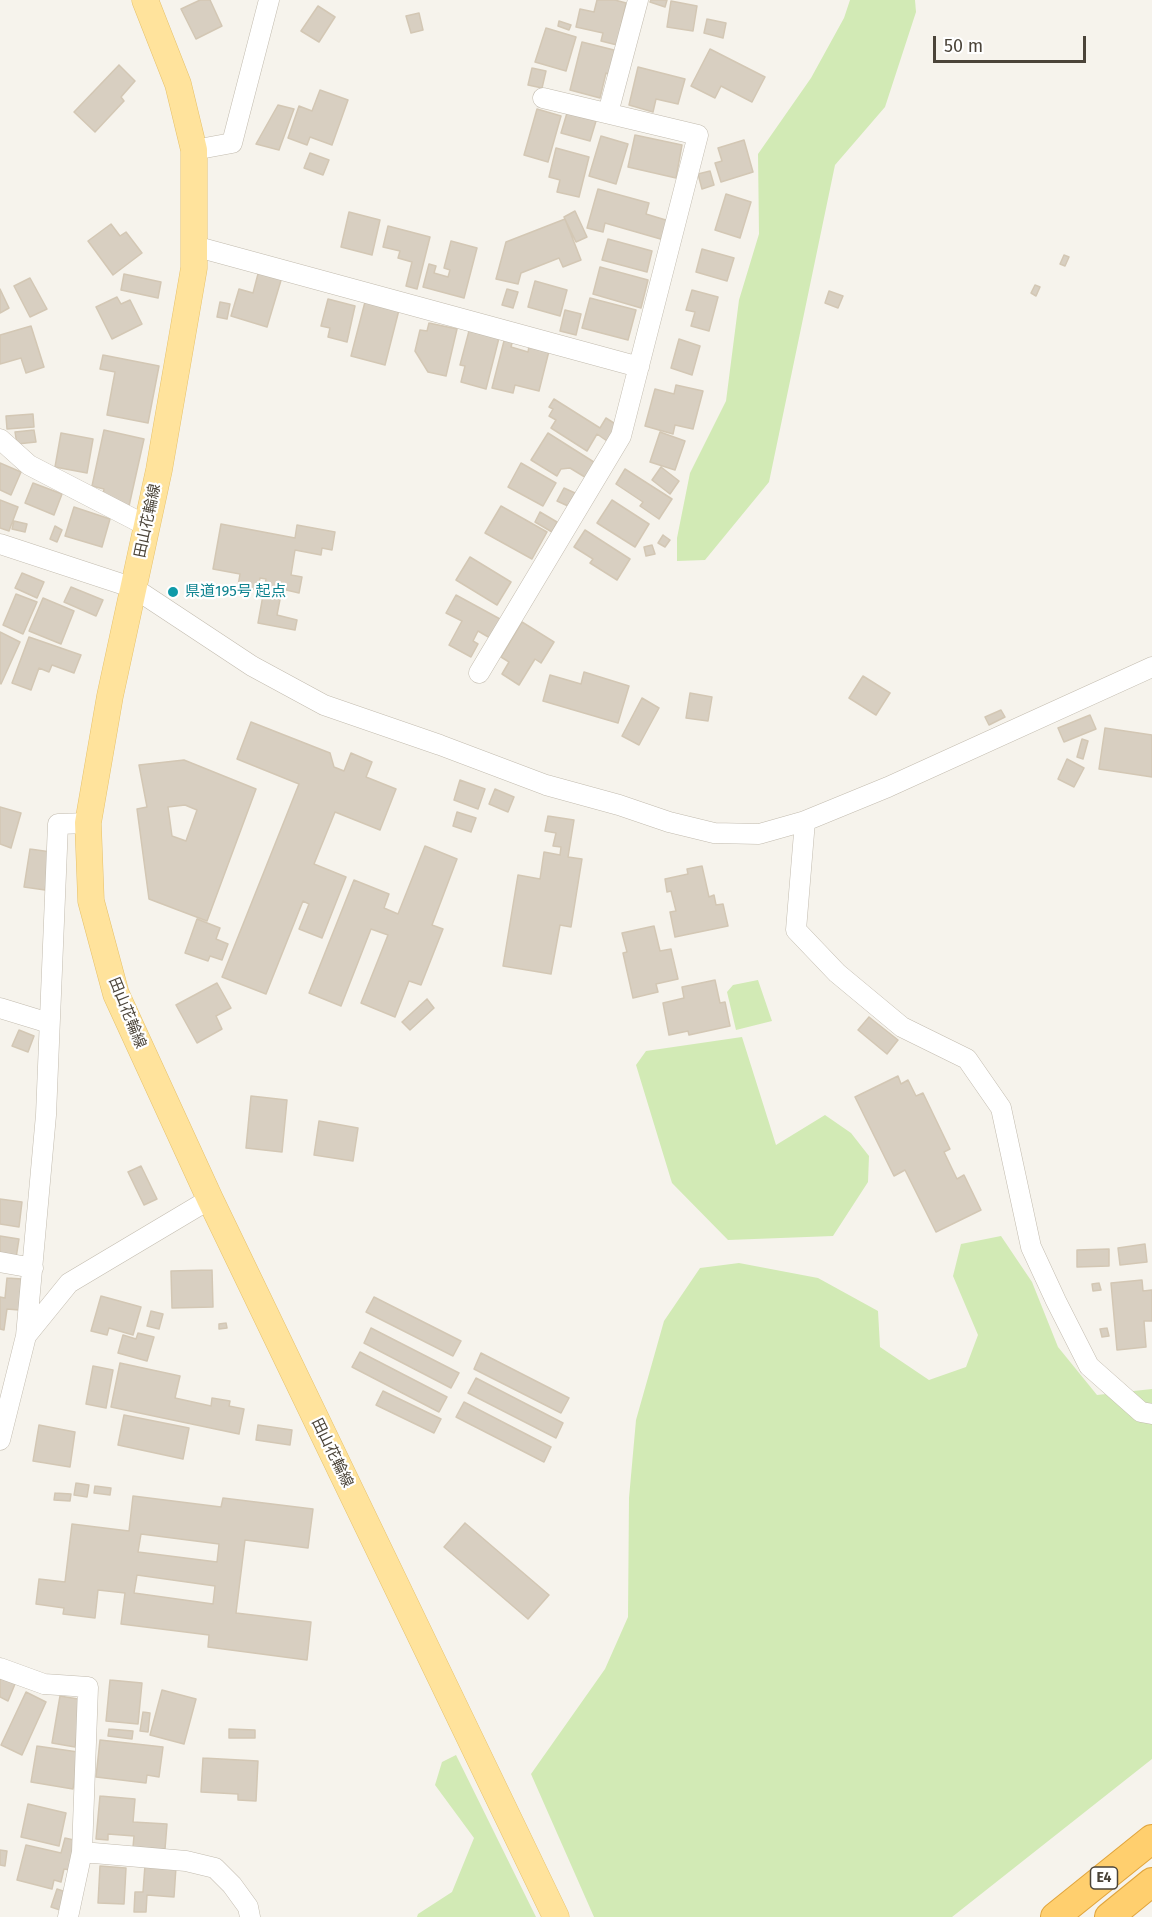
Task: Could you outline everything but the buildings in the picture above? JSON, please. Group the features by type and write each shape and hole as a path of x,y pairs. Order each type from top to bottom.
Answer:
{"highway":[{"name":"E4","path":"1055,1917 1152,1839"},
{"name":"E4","path":"1109,1917 1152,1882"}],"main road":[{"name":"田山花輪線","path":"145,0 178,84 194,150 194,268 159,470 110,696 88,823 91,901 116,994 210,1199 556,1917"}],"street":[{"path":"194,150 231,143 269,0"},
{"path":"608,114 638,0"},
{"path":"478,673 621,436 698,135 543,98"},
{"path":"194,246 639,367"},
{"path":"0,439 29,465 147,526"},
{"path":"0,544 134,588 252,666 324,705 546,785 714,833 759,834 805,821 888,787 1152,667"},
{"path":"805,821 796,930 837,973 902,1027 967,1059 1002,1108 1031,1246 1089,1366 1141,1412 1152,1414"},
{"path":"0,1440 27,1336 46,1115 58,824 88,823"},
{"path":"0,1008 49,1023"},
{"path":"27,1336 69,1283 210,1199"},
{"path":"0,1262 33,1268"},
{"path":"0,1668 44,1684 88,1687 82,1852 68,1917"},
{"path":"82,1852 186,1861 215,1868 232,1885 248,1907 250,1917"}],"green space":[{"path":"850,0 915,0 916,12 885,107 835,165 769,482 705,560 677,561 677,538 690,473 726,401 739,300 759,234 758,154 811,78 844,18"},
{"path":"758,980 772,1021 736,1030 727,992 733,985"},
{"path":"742,1037 776,1145 825,1115 851,1133 869,1156 868,1182 833,1236 728,1240 672,1183 636,1065 646,1051"},
{"path":"1001,1236 1032,1282 1058,1347 1097,1395 1152,1389 1152,1759 952,1917 594,1917 531,1774 605,1669 628,1617 629,1498 636,1420 664,1321 700,1268 739,1263 818,1278 878,1311 880,1347 929,1380 966,1367 978,1335 953,1276 961,1244"},
{"path":"456,1755 536,1917 417,1917 418,1914 452,1892 474,1838 435,1785 442,1762"}],"place":[{"name":"県道195号 起点","path":"173,592"}]}
